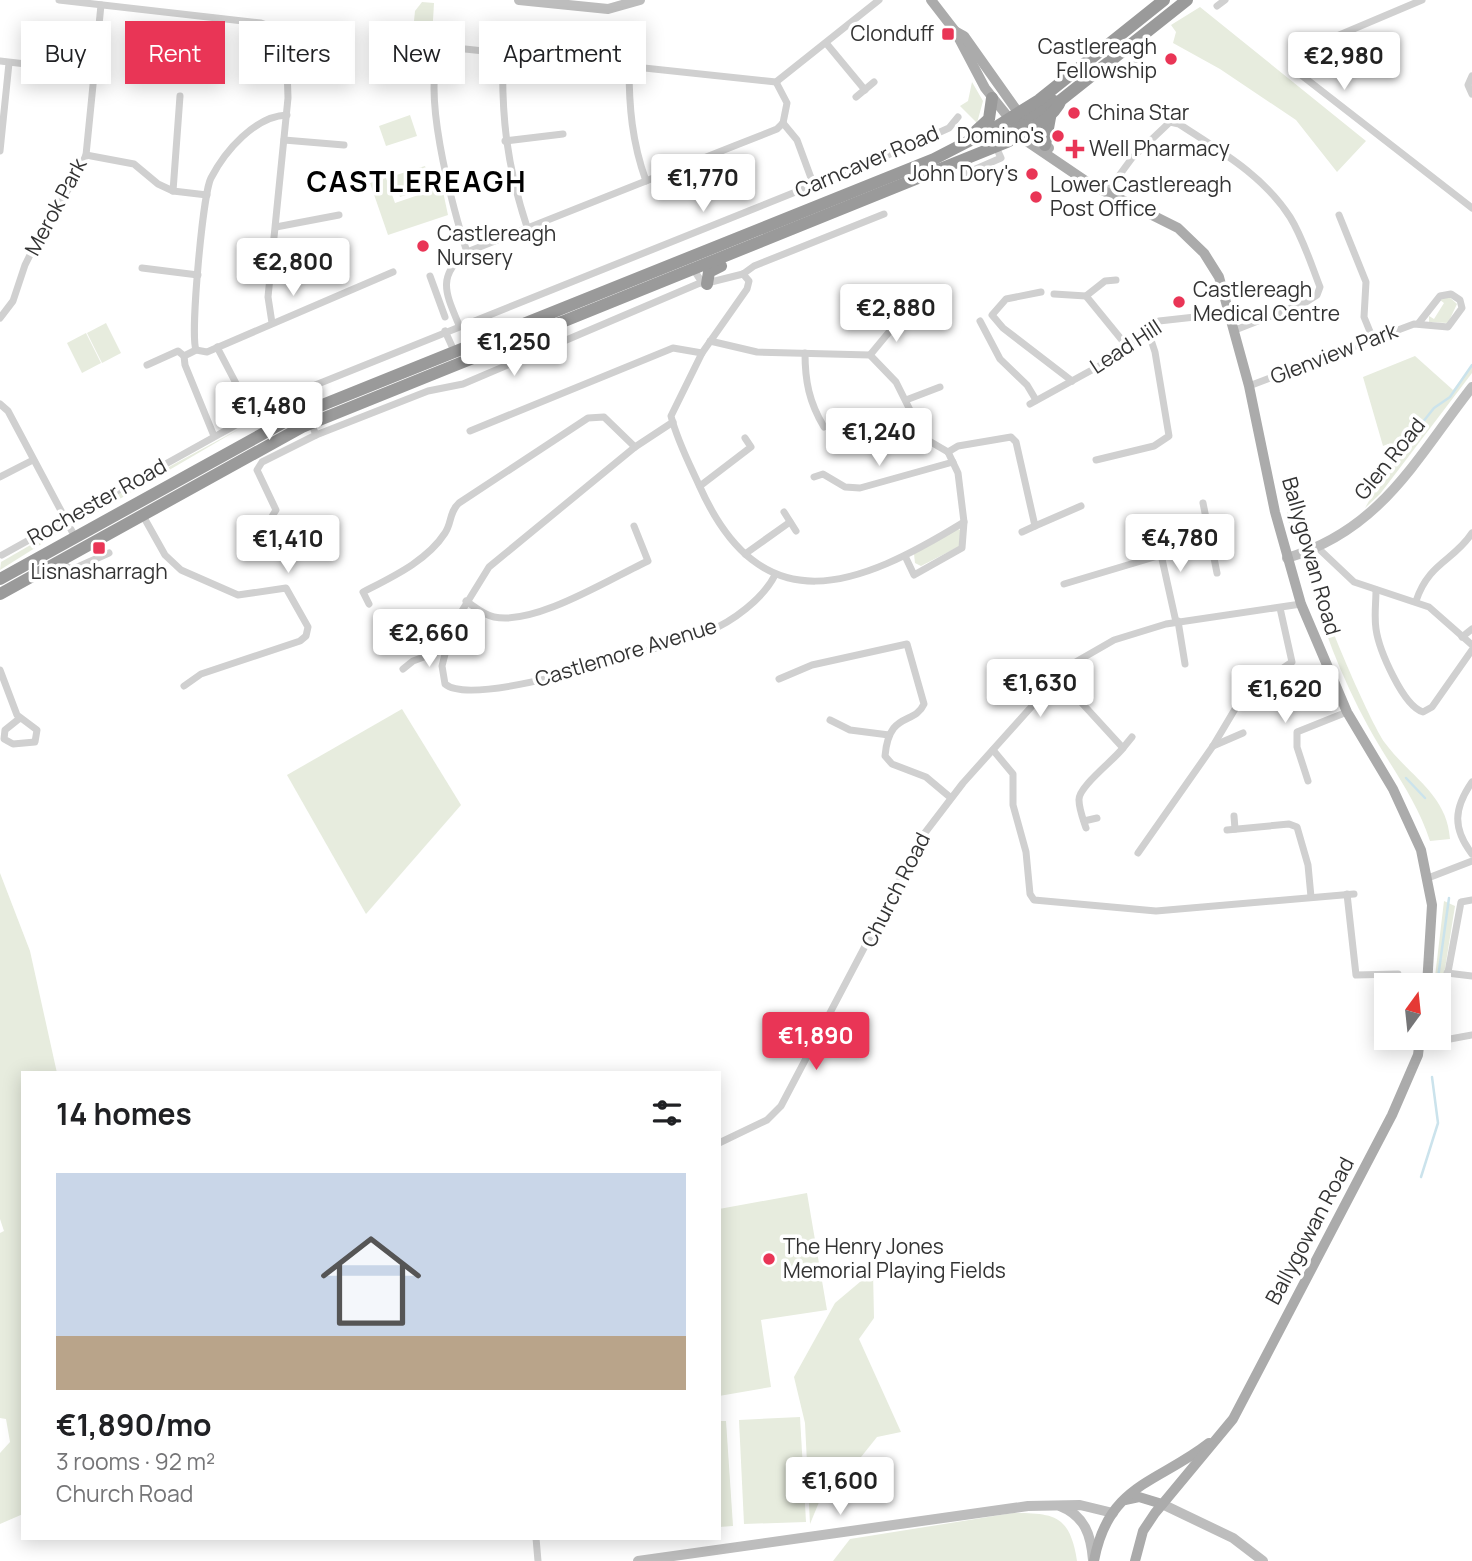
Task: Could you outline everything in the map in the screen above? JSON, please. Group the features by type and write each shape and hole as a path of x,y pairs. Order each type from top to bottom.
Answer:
{"highway":[{"path":"0,579 25,565 70,528 259,433 452,347 691,264 823,211 996,148 1017,124 1072,75 1164,0"},
{"path":"1045,145 1051,112 1061,100 1187,0"},
{"path":"823,211 825,197 980,129 989,120 992,98"},
{"path":"1017,124 1054,100 1061,100"},
{"path":"704,283 711,270 799,234 823,211 934,159 1051,112"},
{"path":"0,594 142,514 452,347"}],"main road":[{"path":"931,0 955,32 968,42 1017,124"},
{"path":"955,32 958,44 992,98 1017,124"},
{"name":"Ballygowan Road","path":"1017,124 1045,145 1058,161"},
{"name":"Ballygowan Road","path":"1017,124 1051,159 1107,192 1169,222 1193,241 1219,277 1250,386 1287,558 1301,604 1346,712 1411,824 1428,878 1432,905 1428,973"},
{"name":"Ballygowan Road","path":"1135,1561 1143,1531 1233,1419 1392,1115 1419,1050"},
{"name":"Ballygowan Road","path":"1094,1561 1101,1536 1123,1501 1145,1480 1189,1457 1220,1434"},
{"path":"1123,1501 1139,1496 1159,1508"}],"street":[{"path":"59,0 261,23 280,30 288,82 268,297 272,323"},
{"path":"519,0 608,9 640,0"},
{"path":"646,68 776,82 878,0"},
{"path":"1217,6 1225,0"},
{"path":"1422,0 1318,44 1301,55 1296,71 1472,208"},
{"name":"Merok Park","path":"99,21 101,5"},
{"path":"827,43 865,90"},
{"path":"467,252 449,197 441,155 435,84 438,54 446,47 479,49"},
{"path":"1103,67 1111,78 1144,53"},
{"path":"0,151 4,62"},
{"path":"1472,76 1468,85 1472,94"},
{"path":"459,325 446,284 448,272 467,252 777,129 783,123 787,103 776,82"},
{"path":"856,97 874,82"},
{"name":"Merok Park","path":"0,318 8,312 25,265 48,219 76,178 86,155 93,84"},
{"path":"504,84 505,141 527,228"},
{"path":"629,84 630,122 635,149 646,181"},
{"path":"173,191 180,96"},
{"path":"196,350 194,320 209,181 228,153 265,118 287,115"},
{"name":"Carncaver Road","path":"459,325 814,186 949,128 958,117"},
{"path":"1107,192 1132,158 1170,122 1179,124 1249,170 1259,180 1292,221 1320,287 1317,295 1307,302 1235,330"},
{"path":"783,123 796,140 814,186"},
{"path":"505,141 563,134"},
{"path":"284,140 345,145"},
{"path":"962,175 1001,158 996,148"},
{"path":"86,155 134,164 158,184 173,191 207,195"},
{"path":"296,548 277,556 272,555 266,526 276,510 259,478 258,467 262,462 317,435 428,391 463,384 704,283 743,274 754,266 884,214"},
{"path":"276,227 338,215"},
{"path":"1339,215 1366,282 1364,317 1373,339"},
{"path":"691,264 704,283"},
{"path":"142,268 198,275"},
{"path":"184,356 196,350 207,352 393,272"},
{"path":"743,274 749,281 747,289 702,353 674,408 673,422 720,528 745,554 775,575 790,580 835,580 905,556 964,522"},
{"path":"430,276 445,317"},
{"path":"1054,294 1086,296 1105,281 1116,280"},
{"path":"1041,292 1006,299 992,315 1003,328 1072,381"},
{"name":"Glenview Park","path":"1250,386 1418,324 1450,326 1462,308 1460,300 1451,294 1440,296 1418,324"},
{"path":"1086,296 1126,345"},
{"path":"440,303 449,300"},
{"name":"Lead Hill","path":"980,321 1000,359 1027,385 1033,402 1110,360 1159,321 1230,313"},
{"path":"870,355 899,320 907,317"},
{"name":"Rochester Road","path":"2,555 70,528 252,414 452,347 459,325"},
{"path":"1096,460 1154,446 1169,436 1155,352 1147,328"},
{"path":"710,341 757,352 870,355 895,382 924,438 948,452 963,495 962,548 914,575 905,556"},
{"path":"217,347 252,414"},
{"path":"470,431 673,348 702,353"},
{"path":"146,365 178,351 184,356 185,365 214,436"},
{"path":"805,353 808,394 824,427"},
{"path":"906,400 940,387"},
{"name":"Glen Road","path":"1287,558 1318,548 1355,527 1388,496 1472,387"},
{"path":"0,404 8,411 70,528"},
{"path":"369,604 363,592 399,574 432,548 446,533 453,510 459,503 588,418 596,416 607,419 635,447"},
{"name":"Castlemore Avenue","path":"673,422 635,447 489,567 466,601 445,649 442,677 451,689 483,691 523,684 722,626 765,589 775,575"},
{"path":"311,423 317,435"},
{"path":"948,452 958,446 1012,437 1016,442 1035,526"},
{"path":"745,438 756,455"},
{"path":"700,486 751,447"},
{"path":"0,477 33,460"},
{"path":"814,477 823,474 845,487 860,488 953,462"},
{"path":"1203,503 1217,573"},
{"path":"1022,532 1081,506"},
{"path":"784,512 796,531"},
{"path":"142,514 165,555 181,570 238,595 283,587 290,593 308,628 306,636 194,677 184,686"},
{"path":"745,554 790,522"},
{"path":"257,525 266,526"},
{"path":"466,601 485,614 503,619 523,616 562,601 648,561 634,526"},
{"path":"1156,532 1185,664"},
{"path":"1416,601 1421,586 1441,561 1461,547 1472,533"},
{"path":"1318,548 1354,582 1429,607 1472,648 1432,707 1423,712 1412,707 1402,693 1378,638 1376,590"},
{"path":"61,559 67,568 74,569 109,553"},
{"path":"1064,584 1161,555"},
{"name":"Church Road","path":"721,1142 767,1120 781,1106 876,929 919,841 951,798 1058,677 1096,648 1177,622 1301,604"},
{"path":"1138,853 1246,695 1292,662 1280,608"},
{"path":"1462,638 1472,629"},
{"path":"779,679 812,664 906,640 924,704 921,710 900,721 889,735 885,756 888,762 926,777 951,798"},
{"path":"403,669 424,656 445,649"},
{"path":"0,670 20,718 37,730 35,742 13,744 4,739 5,730 20,718"},
{"path":"1058,677 1123,748"},
{"path":"1308,781 1297,747 1297,733 1346,712"},
{"path":"830,720 849,730 889,735"},
{"path":"1213,746 1243,733"},
{"path":"1097,818 1085,825 1079,800 1081,790 1108,766 1132,737"},
{"path":"993,750 1013,774 1013,805 1026,852 1030,894 1034,900 1156,911 1350,894 1356,975 1374,976"},
{"path":"1472,782 1456,811 1459,834 1472,853"},
{"path":"1234,816 1231,830 1289,824 1297,827 1308,865 1311,897"},
{"path":"1428,878 1472,861"},
{"path":"1447,973 1461,902 1472,900"},
{"path":"1451,973 1472,976"},
{"path":"1451,1039 1472,1035"},
{"path":"1049,1504 1070,1510 1084,1522 1094,1561"},
{"path":"638,1561 1049,1504 1080,1505 1113,1513"},
{"path":"1159,1508 1182,1511 1233,1538 1264,1561"},
{"path":"536,1540 538,1561"}],"shaded area":[{"path":"422,2 434,3 433,21 414,21 415,11"},
{"path":"1200,7 1366,141 1337,172 1296,120 1220,69 1173,43 1176,32 1171,25"},
{"path":"972,82 983,101 977,123 960,106 968,101"},
{"path":"410,115 417,136 386,146 379,126"},
{"path":"425,166 432,186 400,197 393,176"},
{"path":"386,178 395,203 442,187 448,215 388,235 370,183"},
{"path":"1448,296 1457,304 1448,323 1429,322 1429,316 1434,319 1444,303 1440,300"},
{"path":"106,323 121,353 102,363 87,333"},
{"path":"86,333 101,363 82,373 67,343"},
{"path":"1415,356 1453,390 1472,365 1472,373 1380,494 1365,508 1394,457 1388,444 1383,446 1363,377"},
{"path":"241,428 77,524 74,522 76,517"},
{"path":"1291,509 1295,519 1301,516 1311,542 1299,544 1294,537 1287,513"},
{"path":"60,528 62,531 0,570 1,562"},
{"path":"958,529 962,531 960,546 921,566 915,563 914,554"},
{"path":"1308,562 1317,562 1320,597 1336,640 1378,731 1395,755 1435,798 1447,823 1450,839 1430,841 1410,796 1359,709 1325,630 1306,568"},
{"path":"402,709 461,805 366,914 287,775"},
{"path":"0,873 30,951 57,1071 21,1071 21,1515 0,1524 0,1453 10,1442 6,1419 0,1418 0,1233 4,1231 0,1219"},
{"path":"1444,901 1455,906 1444,973 1435,973"},
{"name":"The Henry Jones Memorial Playing Fields","path":"807,1193 827,1310 761,1320 771,1387 721,1396 721,1209"},
{"path":"873,1271 874,1318 859,1339 901,1432 877,1437 857,1462 829,1478 810,1524 805,1423 794,1377 835,1303"},
{"path":"800,1417 806,1522 744,1524 739,1420"},
{"path":"721,1421 726,1421 733,1526 721,1527"},
{"path":"1013,1513 1039,1514 1058,1520 1070,1534 1077,1561 833,1561 850,1539"}],"waterway":[{"path":"1369,497 1407,442 1434,408 1450,397 1472,365"},
{"path":"1406,778 1425,798"},
{"path":"1439,973 1449,898"},
{"path":"1421,1177 1438,1123 1432,1077"}],"place":[{"name":"Clonduff","path":"948,34"},
{"name":"Castlereagh Fellowship","path":"1171,59"},
{"name":"China Star","path":"1074,113"},
{"name":"Domino's","path":"1058,136"},
{"name":"Well Pharmacy","path":"1075,149"},
{"name":"John Dory's","path":"1032,174"},
{"name":"Lower Castlereagh Post Office","path":"1036,197"},
{"name":"Castlereagh Nursery","path":"423,246"},
{"name":"Castlereagh Medical Centre","path":"1179,302"},
{"name":"Lisnasharragh","path":"99,548"},
{"name":"The Henry Jones Memorial Playing Fields","path":"769,1259"}],"district":[{"name":"CASTLEREAGH","path":"417,182"}]}
